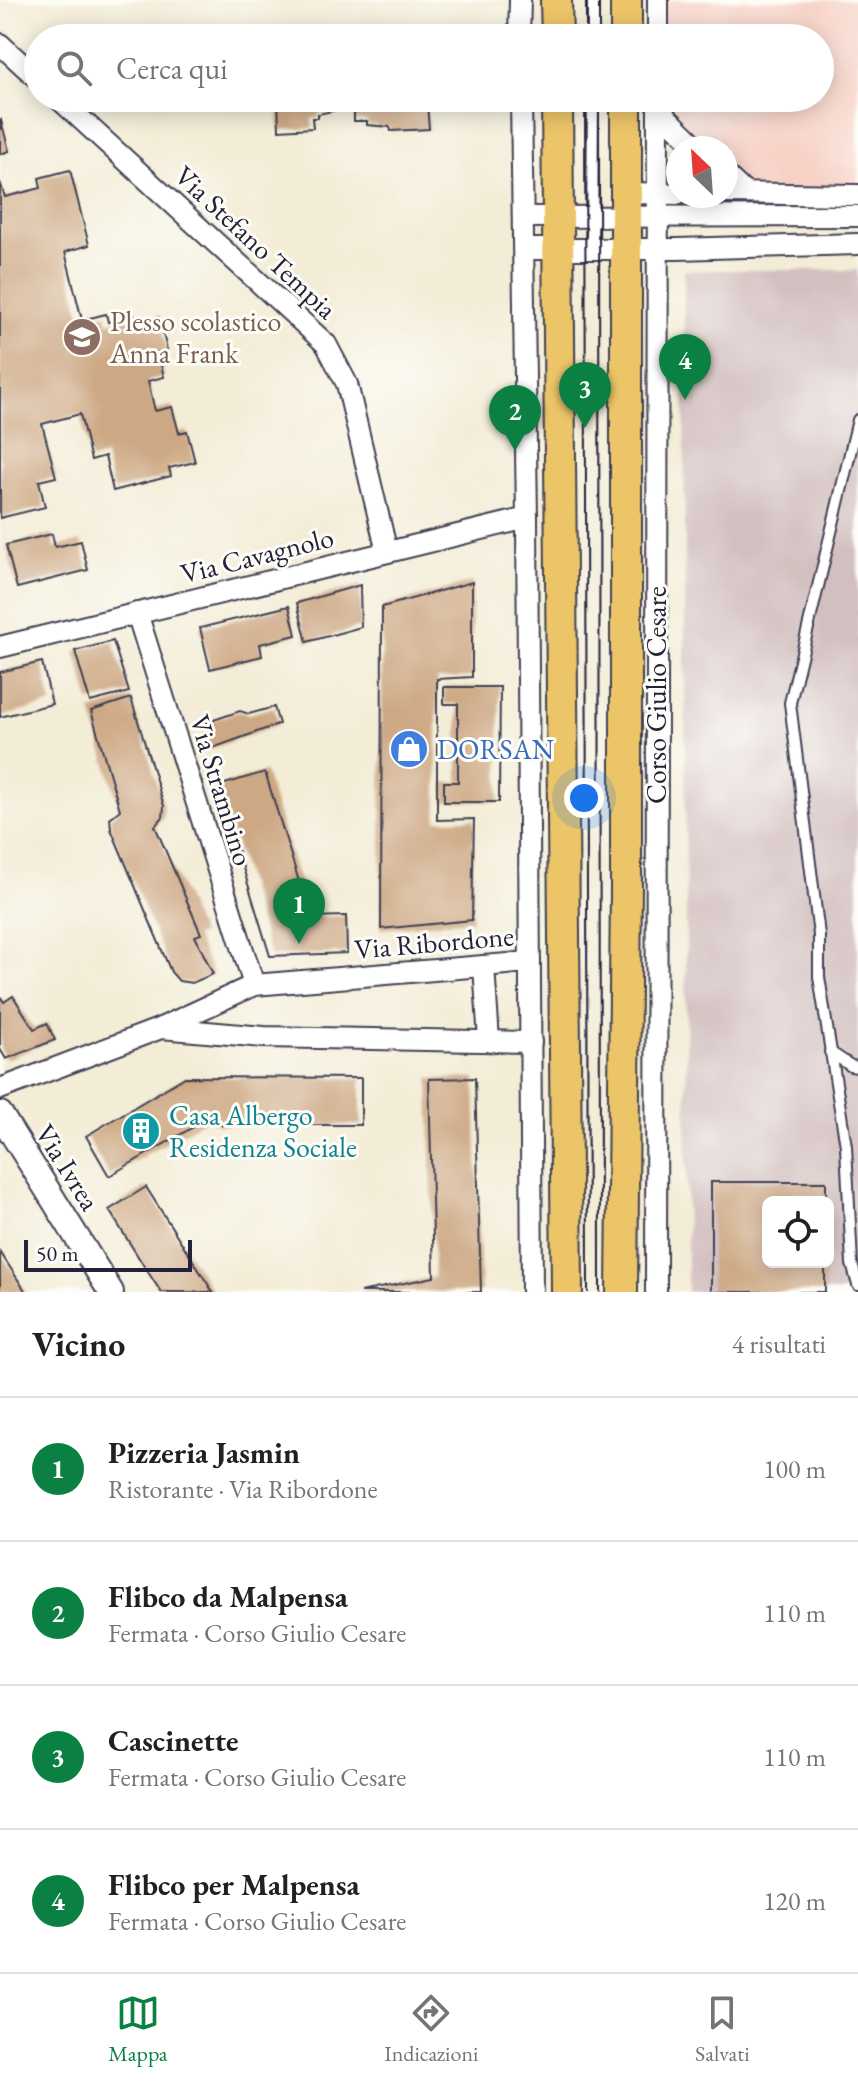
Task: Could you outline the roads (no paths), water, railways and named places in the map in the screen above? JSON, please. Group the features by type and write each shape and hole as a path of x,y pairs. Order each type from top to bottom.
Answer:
{"main road":[{"path":"556,0 557,24"},
{"path":"626,0 626,24"},
{"path":"557,112 567,1292"},
{"name":"Corso Giulio Cesare","path":"622,1292 626,889 626,112"}],"street":[{"path":"519,24 520,0"},
{"path":"658,0 658,24"},
{"path":"0,44 24,66"},
{"name":"Via Stefano Tempia","path":"73,112 326,344 347,384 387,552"},
{"path":"521,112 532,1292"},
{"name":"Corso Giulio Cesare","path":"656,1292 656,218 659,112"},
{"path":"666,112 687,136"},
{"path":"738,193 858,195"},
{"path":"523,217 592,217 657,194 666,194"},
{"path":"626,206 656,218 858,216"},
{"path":"524,249 858,244"},
{"name":"Via Cavagnolo","path":"0,647 527,518"},
{"name":"Via Strambino","path":"137,613 254,985"},
{"path":"529,808 563,807"},
{"name":"Via Ribordone","path":"0,1089 161,1028 254,985 530,962"},
{"path":"484,966 489,1041"},
{"name":"Via Ribordone","path":"161,1028 264,1037 531,1042"},
{"name":"Via Ivrea","path":"0,1114 111,1292"}],"lane":[{"path":"593,0 593,24"},
{"path":"592,249 593,112"},
{"path":"858,420 790,703 819,935 819,977 846,1146 852,1264 858,1285"},
{"path":"830,1052 851,1066 858,1067"}],"tram line":[{"path":"586,0 586,24"},
{"path":"599,0 599,24"},
{"path":"585,112 588,1292"},
{"path":"599,112 600,1292"}],"place":[{"name":"Plesso scolastico Anna Frank","path":"82,337"},
{"name":"Flibco per Malpensa","path":"685,400"},
{"name":"Cascinette","path":"585,428"},
{"name":"Flibco da Malpensa","path":"515,451"},
{"name":"DORSAN","path":"409,749"},
{"name":"Pizzeria Jasmin","path":"299,944"},
{"name":"Casa Albergo Residenza Sociale","path":"141,1131"}]}
